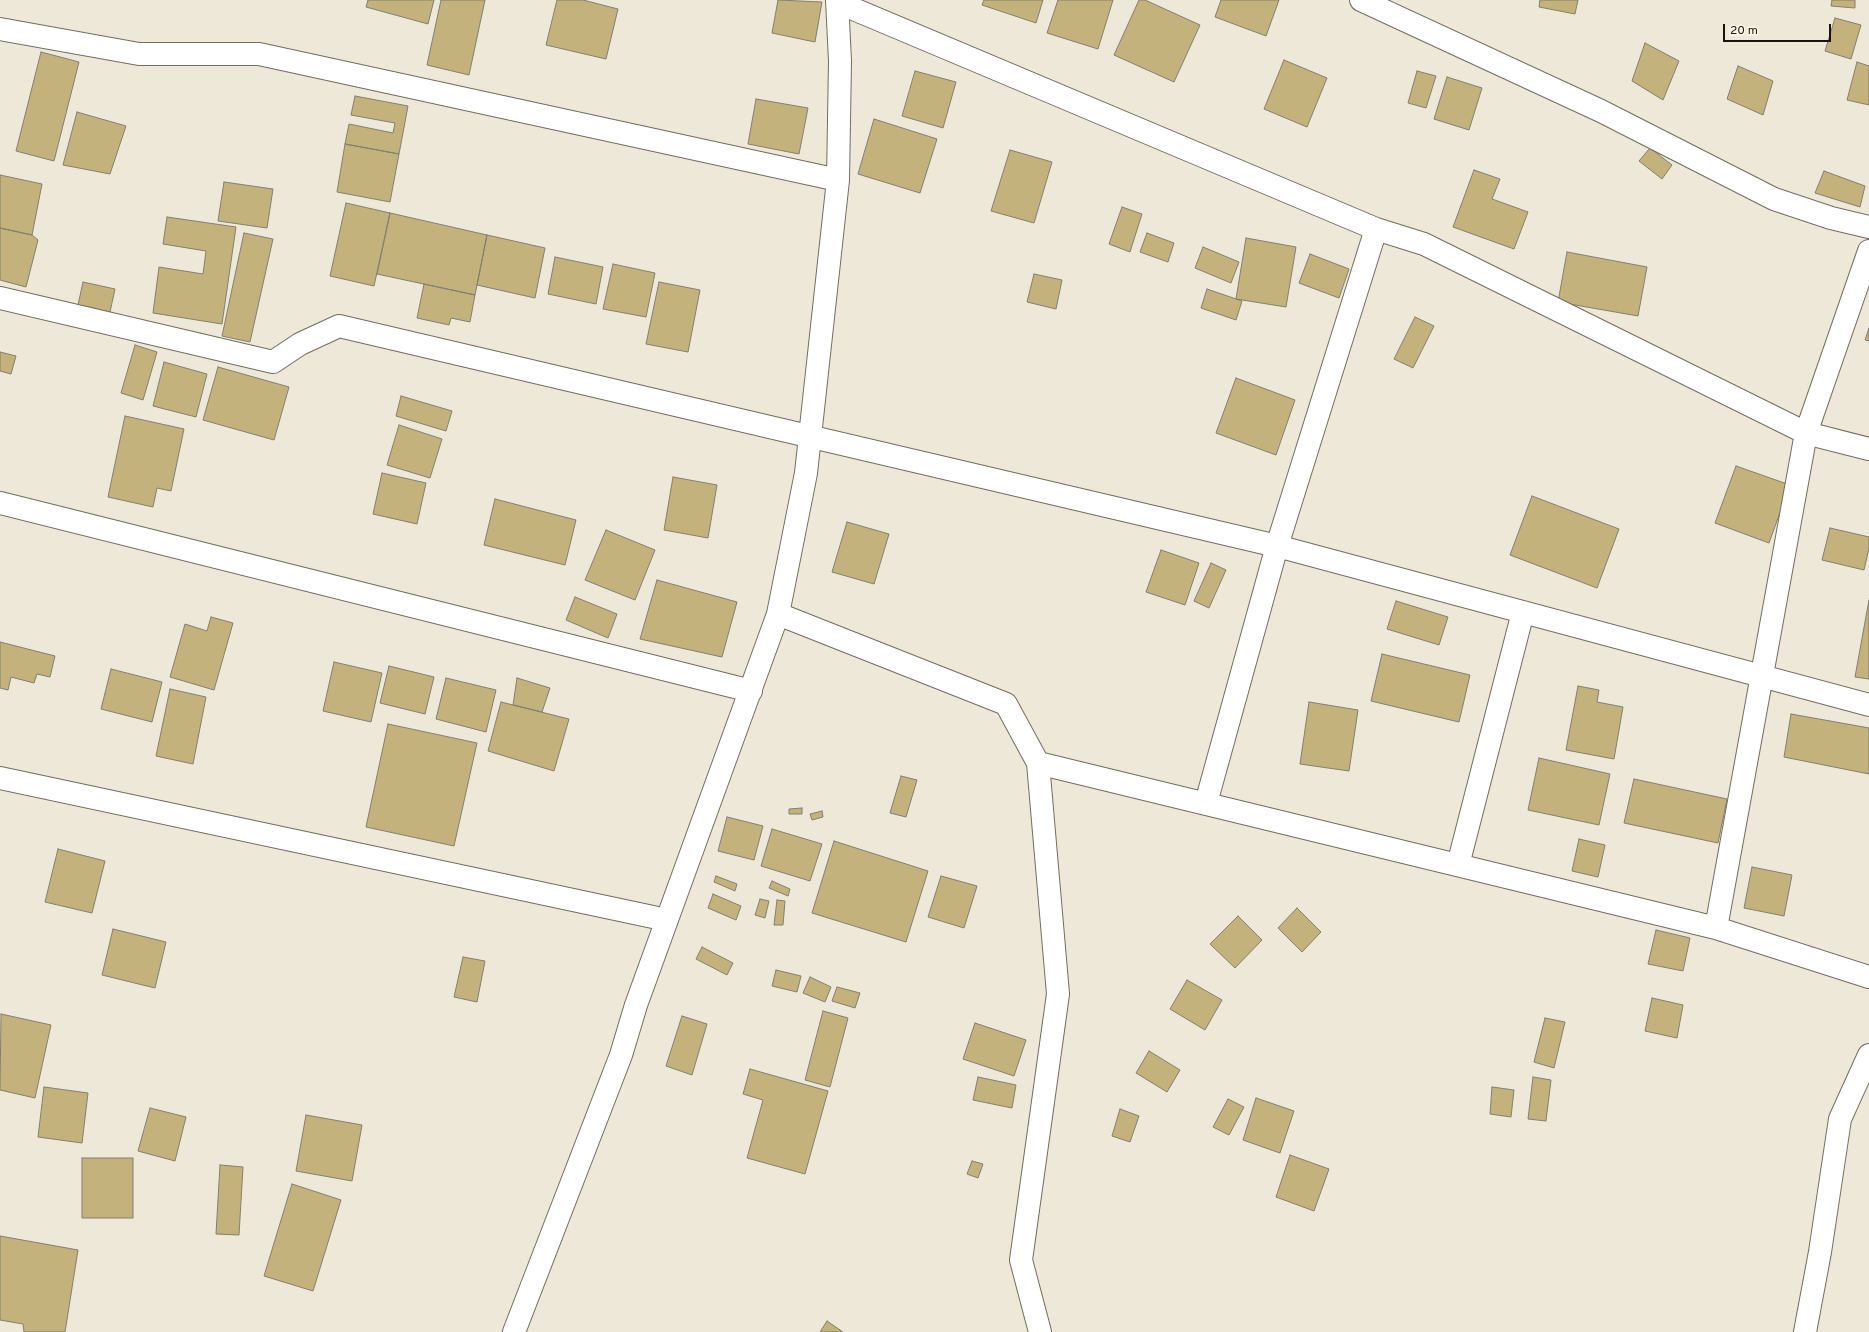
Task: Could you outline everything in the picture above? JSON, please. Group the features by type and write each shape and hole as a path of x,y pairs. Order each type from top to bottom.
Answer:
{"street":[{"path":"1361,0 1601,111 1774,199 1831,218 1869,227"},
{"path":"514,1332 621,1055 636,1005 778,614 806,473 838,180 840,61 837,1 1376,229 1424,244 1806,433 1869,449"},
{"path":"0,29 139,54 259,54 838,180"},
{"path":"1206,804 1277,546 1376,229"},
{"path":"1716,928 1806,433 1869,251"},
{"path":"0,298 273,362 300,344 339,326 1277,546 1869,706"},
{"path":"0,503 751,691"},
{"path":"1458,865 1523,612"},
{"path":"778,614 1006,704 1038,763 1058,994 1021,1260 1040,1332"},
{"path":"1038,763 1716,928 1869,977"},
{"path":"0,778 667,920"},
{"path":"1805,1332 1820,1252 1840,1118 1869,1055"}],"building":[{"path":"368,0 434,0 428,24 366,7"},
{"path":"441,0 485,0 469,75 427,65"},
{"path":"557,0 583,0 618,9 606,59 546,45"},
{"path":"778,0 822,2 815,42 772,33"},
{"path":"984,0 1043,0 1036,23 982,5"},
{"path":"1058,0 1113,0 1098,49 1047,33"},
{"path":"1139,0 1145,0 1200,25 1174,82 1114,55"},
{"path":"1221,0 1279,0 1266,36 1215,17"},
{"path":"1540,0 1578,0 1575,14 1539,7"},
{"path":"1832,0 1855,0 1855,8 1831,6"},
{"path":"1835,18 1861,25 1851,59 1825,51"},
{"path":"1645,43 1679,61 1663,100 1632,81"},
{"path":"41,52 79,62 54,161 16,151"},
{"path":"1284,60 1327,78 1307,127 1264,109"},
{"path":"1857,62 1869,66 1869,105 1847,100"},
{"path":"1738,66 1773,81 1763,115 1727,99"},
{"path":"915,71 956,82 943,128 902,116"},
{"path":"1417,71 1436,76 1426,108 1408,103"},
{"path":"1447,77 1482,88 1469,130 1434,119"},
{"path":"355,96 408,106 399,154 345,144 349,124 393,133 395,123 351,115"},
{"path":"756,99 808,108 799,154 748,144"},
{"path":"77,112 126,126 110,174 63,165"},
{"path":"874,119 937,139 920,193 858,174"},
{"path":"345,144 399,154 390,202 337,192"},
{"path":"1650,148 1672,165 1662,179 1639,161"},
{"path":"1010,150 1052,162 1034,223 991,211"},
{"path":"1474,170 1500,179 1492,199 1528,212 1514,249 1453,227"},
{"path":"1824,171 1865,186 1860,207 1815,193"},
{"path":"0,175 42,184 32,235 0,228"},
{"path":"224,182 273,189 267,228 218,221"},
{"path":"346,203 390,213 374,286 330,276"},
{"path":"1122,207 1142,214 1130,252 1109,244"},
{"path":"390,213 487,235 475,295 377,274"},
{"path":"167,217 236,227 222,324 153,313 159,267 203,274 206,251 163,244"},
{"path":"0,228 32,235 38,240 26,287 0,280"},
{"path":"244,233 273,239 250,342 222,336"},
{"path":"1147,233 1174,243 1168,262 1140,252"},
{"path":"487,235 545,248 535,298 477,285"},
{"path":"1246,238 1296,247 1286,307 1236,299"},
{"path":"1203,247 1239,262 1231,283 1195,268"},
{"path":"1567,252 1647,267 1638,316 1558,302"},
{"path":"1310,254 1349,269 1339,298 1299,283"},
{"path":"555,257 603,267 596,304 548,294"},
{"path":"613,264 655,273 646,317 603,309"},
{"path":"1034,274 1062,280 1056,309 1027,302"},
{"path":"83,282 115,289 110,312 78,305"},
{"path":"659,282 700,290 688,352 646,344"},
{"path":"424,284 475,295 470,322 451,318 449,325 417,318"},
{"path":"1207,289 1242,301 1236,320 1201,308"},
{"path":"1415,317 1434,326 1413,368 1394,359"},
{"path":"1869,328 1869,341 1865,340"},
{"path":"135,345 157,352 143,400 121,393"},
{"path":"0,352 16,356 11,374 0,371"},
{"path":"164,362 207,374 196,417 153,406"},
{"path":"218,367 289,387 274,440 203,420"},
{"path":"1236,378 1295,400 1276,455 1216,433"},
{"path":"401,396 452,411 446,431 396,416"},
{"path":"125,416 184,429 171,491 157,488 153,507 108,497"},
{"path":"399,425 442,439 430,478 387,465"},
{"path":"1736,466 1790,485 1769,543 1715,523"},
{"path":"382,473 426,483 417,524 373,514"},
{"path":"673,477 717,485 708,538 664,530"},
{"path":"1532,496 1619,529 1597,588 1510,555"},
{"path":"495,499 576,520 565,565 484,545"},
{"path":"847,522 889,534 874,584 832,572"},
{"path":"1830,528 1869,537 1869,548 1864,570 1822,560"},
{"path":"606,530 655,550 635,600 585,580"},
{"path":"1161,550 1199,563 1185,605 1146,592"},
{"path":"1211,563 1226,570 1209,608 1194,601"},
{"path":"657,580 737,602 722,657 640,639"},
{"path":"575,597 617,614 608,638 566,620"},
{"path":"1869,600 1869,679 1855,677"},
{"path":"1396,601 1448,617 1439,645 1387,629"},
{"path":"211,617 233,623 214,690 170,677 185,624 207,631"},
{"path":"0,642 55,656 50,677 37,674 34,683 11,677 8,690 0,688"},
{"path":"1382,654 1470,675 1459,722 1371,701"},
{"path":"334,662 382,673 371,722 323,711"},
{"path":"389,666 434,677 425,714 380,703"},
{"path":"111,669 162,682 152,722 101,709"},
{"path":"446,678 496,690 486,732 436,719"},
{"path":"517,678 550,688 542,712 513,705"},
{"path":"1578,686 1599,690 1597,702 1623,707 1614,759 1566,750"},
{"path":"170,689 206,697 193,764 156,756"},
{"path":"501,702 569,719 554,771 488,751"},
{"path":"1309,702 1358,710 1349,771 1300,764"},
{"path":"1791,714 1869,728 1869,774 1784,757"},
{"path":"388,724 477,743 454,846 366,827"},
{"path":"1539,758 1610,774 1599,825 1528,810"},
{"path":"901,776 917,780 906,817 890,813"},
{"path":"1634,779 1727,799 1718,843 1624,823"},
{"path":"802,808 802,814 789,814 789,809"},
{"path":"822,811 823,817 812,820 810,814"},
{"path":"727,817 763,826 754,860 718,851"},
{"path":"772,829 822,844 810,881 761,866"},
{"path":"1579,839 1605,845 1598,877 1572,871"},
{"path":"834,841 928,871 906,942 812,913"},
{"path":"58,849 105,861 92,913 45,902"},
{"path":"1752,867 1792,875 1784,916 1744,908"},
{"path":"716,876 737,884 735,891 714,882"},
{"path":"941,876 977,886 964,928 928,917"},
{"path":"772,881 790,889 788,896 769,888"},
{"path":"713,894 741,906 736,920 708,908"},
{"path":"760,899 769,901 765,918 755,915"},
{"path":"777,900 785,901 783,925 774,925"},
{"path":"1297,908 1321,932 1302,952 1278,928"},
{"path":"1238,916 1262,940 1235,968 1210,944"},
{"path":"113,929 166,942 155,988 102,975"},
{"path":"1656,930 1690,938 1683,971 1648,964"},
{"path":"702,947 733,963 727,975 696,959"},
{"path":"463,957 485,961 477,1002 454,997"},
{"path":"776,970 801,976 797,992 772,986"},
{"path":"810,977 831,987 825,1002 803,993"},
{"path":"1187,980 1222,1000 1205,1030 1170,1009"},
{"path":"837,987 860,993 855,1008 832,1001"},
{"path":"1652,998 1683,1005 1677,1038 1645,1031"},
{"path":"823,1011 848,1018 830,1087 805,1080"},
{"path":"1,1014 51,1025 35,1098 0,1090"},
{"path":"682,1016 707,1024 692,1075 666,1066"},
{"path":"1545,1018 1565,1022 1554,1068 1534,1062"},
{"path":"975,1023 1026,1040 1014,1076 963,1059"},
{"path":"1149,1051 1180,1070 1167,1092 1136,1073"},
{"path":"750,1069 828,1091 805,1174 747,1158 763,1100 743,1094"},
{"path":"978,1077 1016,1085 1012,1108 973,1100"},
{"path":"1533,1077 1551,1080 1546,1121 1528,1119"},
{"path":"44,1087 88,1093 82,1143 38,1137"},
{"path":"1492,1087 1514,1090 1511,1117 1490,1114"},
{"path":"1256,1098 1294,1111 1280,1153 1243,1140"},
{"path":"1228,1099 1244,1107 1229,1135 1213,1127"},
{"path":"150,1108 186,1117 175,1161 138,1151"},
{"path":"1120,1109 1139,1116 1130,1142 1112,1136"},
{"path":"306,1115 362,1125 352,1181 296,1171"},
{"path":"1290,1155 1329,1169 1314,1211 1276,1197"},
{"path":"82,1158 133,1158 133,1218 82,1218"},
{"path":"972,1161 983,1164 978,1178 967,1174"},
{"path":"220,1165 243,1167 239,1235 216,1234"},
{"path":"292,1184 341,1200 313,1291 264,1276"},
{"path":"0,1236 78,1250 65,1332 24,1332 23,1324 0,1320"},
{"path":"827,1321 843,1332 820,1332"}]}
